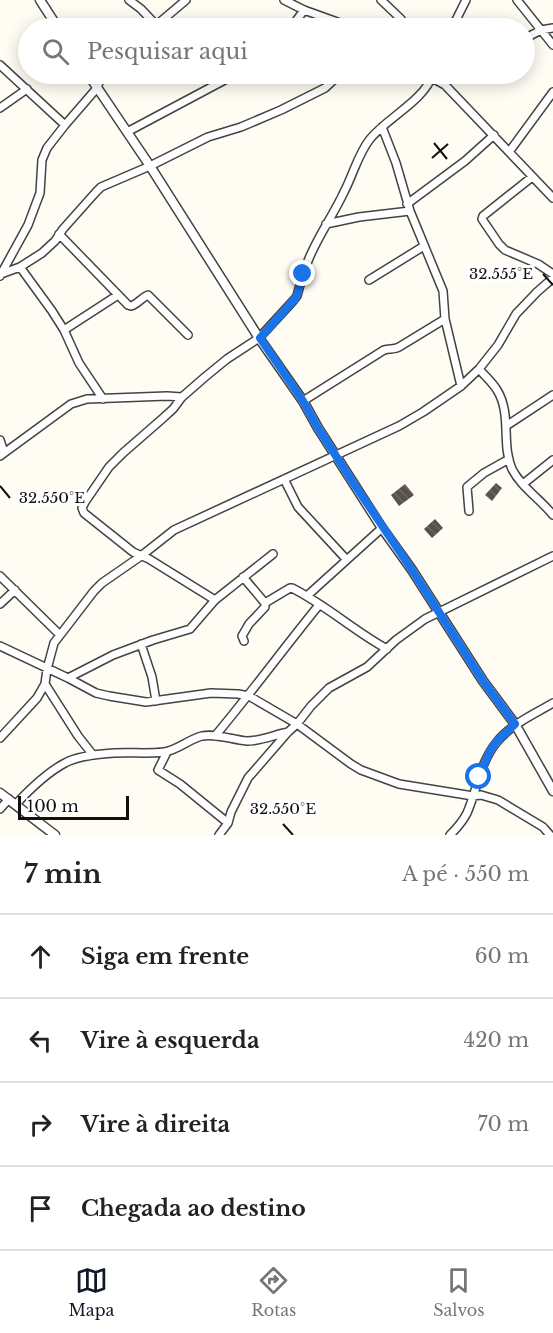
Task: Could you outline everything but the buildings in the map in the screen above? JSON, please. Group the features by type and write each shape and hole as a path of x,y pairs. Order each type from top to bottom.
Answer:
{"street":[{"path":"40,0 52,18"},
{"path":"129,0 148,18"},
{"path":"165,18 186,0"},
{"path":"284,0 326,18"},
{"path":"381,0 400,18"},
{"path":"457,18 466,0"},
{"path":"517,0 531,18"},
{"path":"298,18 304,10"},
{"path":"535,22 553,45"},
{"path":"535,33 553,28"},
{"path":"0,65 18,81"},
{"path":"21,84 65,125"},
{"path":"94,84 303,401 382,528 412,570 483,681 515,724 553,791"},
{"path":"1,275 28,225 40,193 42,160 47,148 98,84"},
{"path":"127,132 217,84"},
{"path":"1,275 20,267 42,253 102,187 208,137 241,128 309,97 329,84"},
{"path":"215,600 149,559 133,552 84,513 82,508 84,502 109,467 140,437 227,359 260,338 297,296 308,260 344,193 368,141 422,92 426,84"},
{"path":"444,84 553,198"},
{"path":"0,108 27,89"},
{"path":"509,152 553,92"},
{"path":"382,127 409,207 443,291 445,319 461,386"},
{"path":"326,224 409,207 494,135"},
{"path":"0,738 38,698 45,684 54,643 102,583 174,530 399,426 461,386 478,369 498,345 516,314 553,276 538,264 505,250 482,219 532,177"},
{"path":"59,234 128,304 131,306 148,295 189,335"},
{"path":"369,280 424,246"},
{"path":"20,267 52,310 79,363 102,399"},
{"path":"64,330 118,295"},
{"path":"303,401 384,350 399,347 445,319"},
{"path":"478,369 496,388 504,405 509,459 514,472 553,515"},
{"path":"506,426 553,395"},
{"path":"0,440 2,454 71,404 87,399 182,397"},
{"path":"470,511 467,487 484,473 509,459"},
{"path":"524,484 553,460"},
{"path":"284,479 298,507 346,559"},
{"path":"308,595 382,528"},
{"path":"68,678 113,655 190,629 215,600 273,554"},
{"path":"219,835 228,823 248,778 329,688 363,670 410,628 553,556"},
{"path":"0,576 60,635"},
{"path":"243,577 265,603"},
{"path":"244,641 242,636 249,624 265,607 265,603 292,588 308,595 319,605 387,649"},
{"path":"0,604 15,590"},
{"path":"216,736 319,605"},
{"path":"141,644 152,677 156,702"},
{"path":"0,646 96,693 109,696 146,702 211,693 249,696 297,724 351,764 376,776 399,784 473,796 481,795 498,800 543,826 550,835"},
{"path":"45,684 93,755"},
{"path":"450,835 466,816 479,777 496,742 515,724 553,703"},
{"path":"0,809 66,762 93,755 167,752 200,736 251,741 288,732"},
{"path":"167,752 158,770 180,784 228,823"},
{"path":"0,793 55,835"}],"route":[{"path":"303,274 297,296 260,338 303,401 318,428 438,613 515,724 496,742 479,777"}]}
